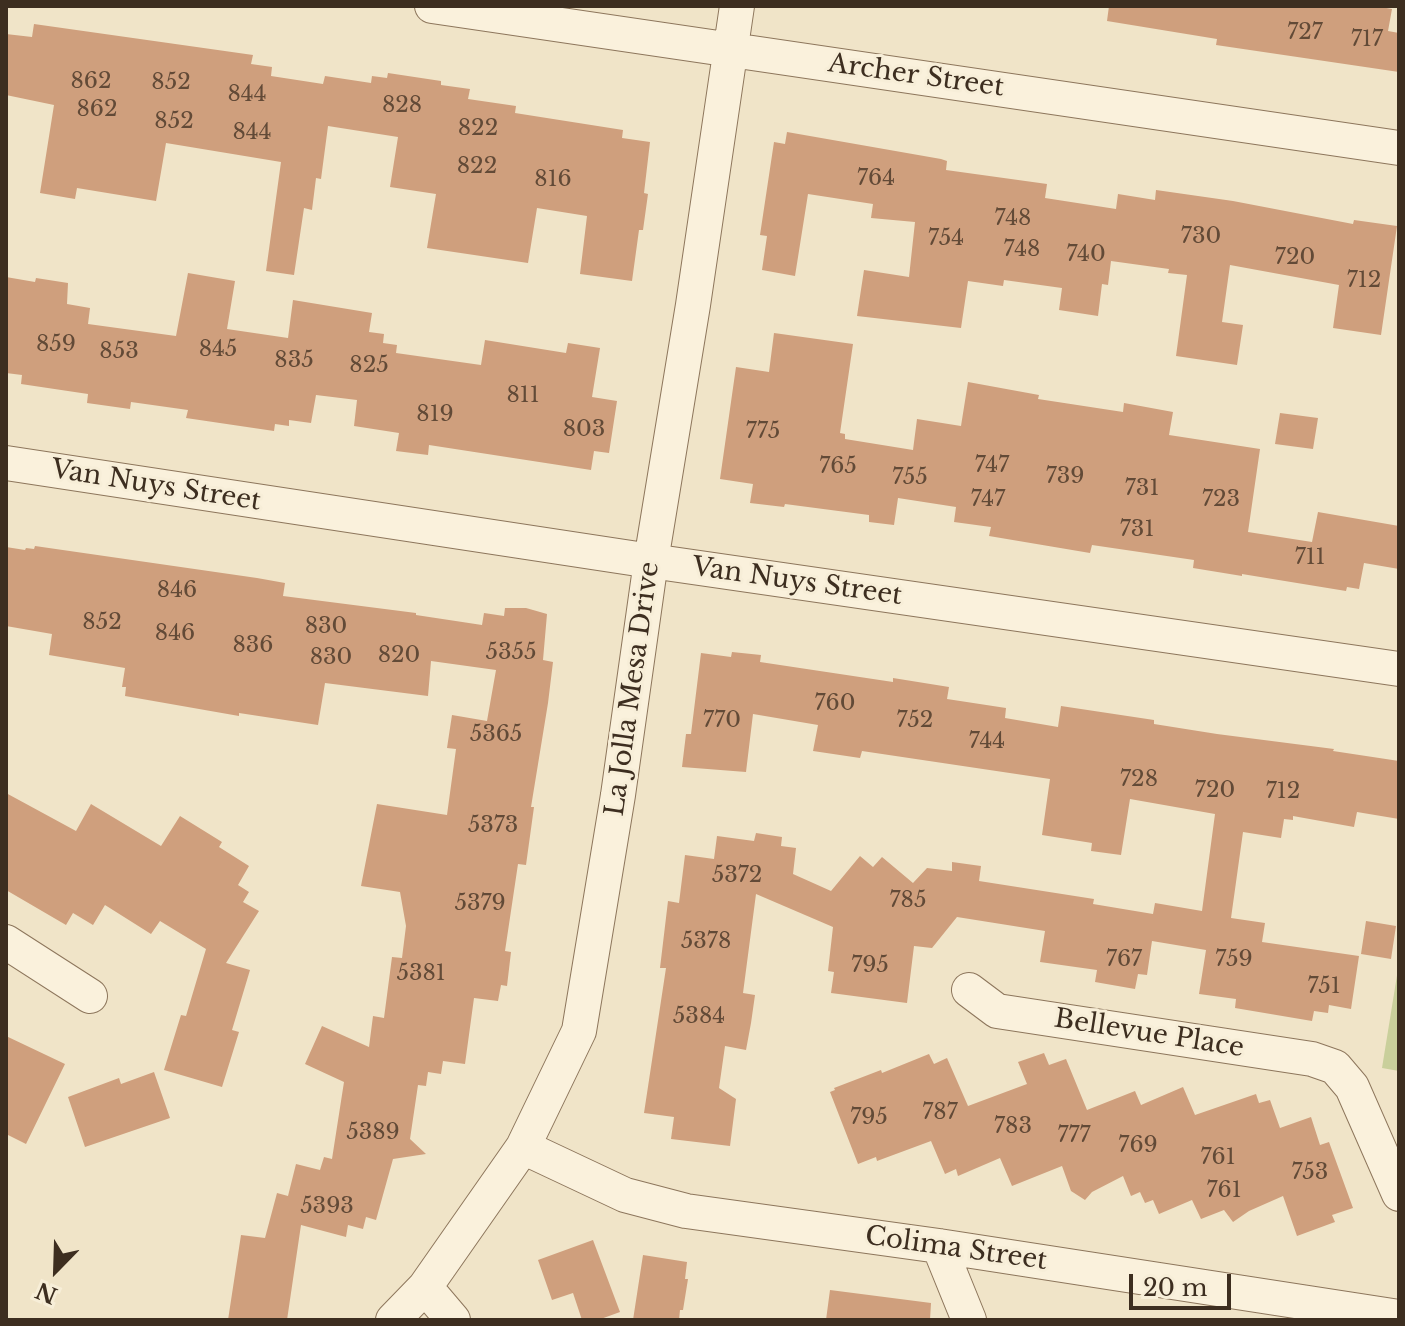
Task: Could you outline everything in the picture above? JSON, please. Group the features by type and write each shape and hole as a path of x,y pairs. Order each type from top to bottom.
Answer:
{"street":[{"name":"Archer Street","path":"432,6 1399,148"},
{"name":"La Jolla Mesa Drive","path":"393,1320 425,1287 523,1147 579,1031 618,795 737,6"},
{"name":"Van Nuys Street","path":"6,463 651,561 1399,669"},
{"path":"6,942 90,996"},
{"name":"Bellevue Place","path":"969,990 997,1011 1312,1059 1335,1067 1352,1087 1399,1194"},
{"name":"Colima Street","path":"523,1147 625,1195 686,1211 939,1246 1399,1317"},
{"path":"939,1246 969,1320"},
{"path":"425,1287 453,1320"}],"green space":[{"path":"1399,963 1399,1071 1382,1068"}],"building":[{"path":"1109,6 1375,6 1392,9 1388,31 1399,33 1399,72 1216,45 1217,39 1107,21"},
{"path":"34,24 253,55 251,64 272,67 271,76 323,84 325,76 371,83 372,76 387,78 388,73 441,81 441,85 470,89 468,99 516,106 515,113 623,130 622,138 650,142 644,193 648,194 632,281 580,274 587,216 537,208 528,263 427,248 436,194 390,187 398,137 328,126 321,179 316,178 312,210 304,208 294,275 266,271 281,162 166,143 156,201 77,188 75,199 40,193 54,105 6,95 6,34 32,37"},
{"path":"787,132 941,159 947,161 946,170 1047,184 1045,198 1116,209 1118,194 1155,200 1156,190 1353,224 1354,220 1397,226 1381,335 1333,328 1339,285 1230,265 1222,322 1243,325 1237,365 1176,356 1187,275 1168,273 1169,269 1111,261 1108,285 1102,284 1098,316 1059,310 1062,288 1004,280 1003,286 968,281 961,328 857,316 864,270 909,277 915,222 871,218 873,204 808,194 795,276 762,270 767,236 760,235 774,142 785,144"},
{"path":"188,273 235,281 227,329 288,338 293,300 372,313 369,332 384,334 383,343 397,345 396,353 481,365 485,340 566,353 568,343 600,348 592,397 617,401 609,453 594,451 591,470 429,445 428,455 396,451 399,433 354,426 357,400 316,395 311,423 289,420 289,426 275,424 274,431 186,418 188,410 131,402 130,409 87,403 88,394 21,384 22,375 6,373 6,277 68,283 67,304 90,308 88,324 176,336"},
{"path":"774,333 853,344 840,433 845,434 845,439 913,450 917,419 961,426 968,382 1039,395 1038,399 1123,412 1124,403 1173,412 1169,435 1260,449 1248,532 1312,542 1318,512 1399,526 1399,569 1364,563 1359,589 1347,587 1346,591 1193,568 1194,560 1092,545 1090,553 989,536 991,527 954,522 956,507 898,498 894,525 869,522 869,515 785,504 784,507 750,503 753,484 720,479 736,367 769,372"},
{"path":"1280,413 1318,418 1313,449 1275,444"},
{"path":"35,546 257,578 285,583 283,596 482,625 484,613 504,616 505,608 526,608 547,614 543,660 553,662 531,807 534,807 526,865 518,864 505,951 511,952 507,986 501,985 498,1001 474,998 465,1064 443,1061 441,1074 428,1072 426,1086 418,1085 410,1139 426,1154 393,1159 376,1220 366,1217 363,1229 348,1225 346,1237 301,1225 287,1320 228,1320 241,1235 265,1238 277,1193 288,1196 296,1164 320,1170 324,1157 332,1159 344,1082 305,1064 322,1026 369,1047 373,1016 384,1018 392,957 402,958 406,926 400,892 361,886 377,804 447,815 456,749 447,748 452,715 487,721 496,670 431,661 428,696 325,683 318,725 239,713 239,716 125,696 126,687 122,687 125,668 49,655 52,634 6,626 6,547 25,550 34,549"},
{"path":"732,652 761,655 760,662 949,687 947,699 1006,708 1005,718 1058,727 1061,706 1154,720 1154,724 1399,761 1399,819 1357,812 1354,827 1293,816 1293,820 1284,819 1281,838 1243,832 1231,918 1265,923 1262,942 1359,956 1351,1009 1329,1005 1328,1013 1314,1011 1312,1021 1235,1008 1236,999 1199,994 1206,950 1152,941 1147,975 1138,974 1135,989 1095,982 1097,970 1040,962 1045,931 957,917 932,948 914,946 907,1003 831,993 834,972 828,971 833,927 756,894 743,993 755,995 746,1050 725,1046 719,1088 736,1099 730,1146 671,1139 674,1117 644,1113 666,968 660,968 668,901 679,903 685,855 714,859 717,836 754,841 756,833 782,837 781,846 796,848 793,874 831,891 860,856 873,867 882,857 913,883 927,868 952,871 952,862 981,866 979,881 1094,899 1093,904 1153,914 1155,903 1202,911 1215,814 1130,799 1121,855 1091,851 1092,843 1042,835 1050,779 862,751 860,758 813,751 818,725 753,714 746,772 682,767 686,734 691,734 701,653 731,657"},
{"path":"6,793 76,831 91,804 161,846 180,816 222,842 219,847 249,866 238,885 249,892 243,902 259,911 226,963 250,970 232,1030 239,1032 222,1087 164,1070 181,1015 186,1016 206,949 160,921 151,934 105,905 93,925 73,913 66,925 6,890"},
{"path":"1366,921 1396,926 1391,959 1361,954"},
{"path":"6,1036 65,1064 26,1144 6,1134"},
{"path":"1044,1053 1049,1065 1066,1059 1087,1110 1135,1091 1141,1105 1183,1087 1195,1115 1256,1094 1259,1103 1270,1100 1280,1128 1311,1117 1320,1145 1329,1142 1353,1208 1332,1215 1335,1222 1297,1236 1283,1196 1233,1222 1224,1210 1201,1219 1192,1200 1159,1214 1153,1200 1145,1203 1140,1192 1131,1196 1123,1176 1092,1192 1085,1200 1071,1191 1062,1166 1012,1186 1000,1158 958,1176 956,1169 945,1174 931,1141 877,1161 876,1157 858,1164 830,1092 929,1054 934,1064 947,1058 968,1106 1027,1084 1018,1062"},
{"path":"154,1072 170,1118 85,1147 68,1097 119,1078 121,1084"},
{"path":"593,1240 620,1312 598,1320 582,1320 573,1293 552,1300 538,1260"},
{"path":"643,1255 687,1262 685,1279 688,1279 679,1320 633,1320"},
{"path":"830,1290 931,1303 930,1320 826,1320"}]}
